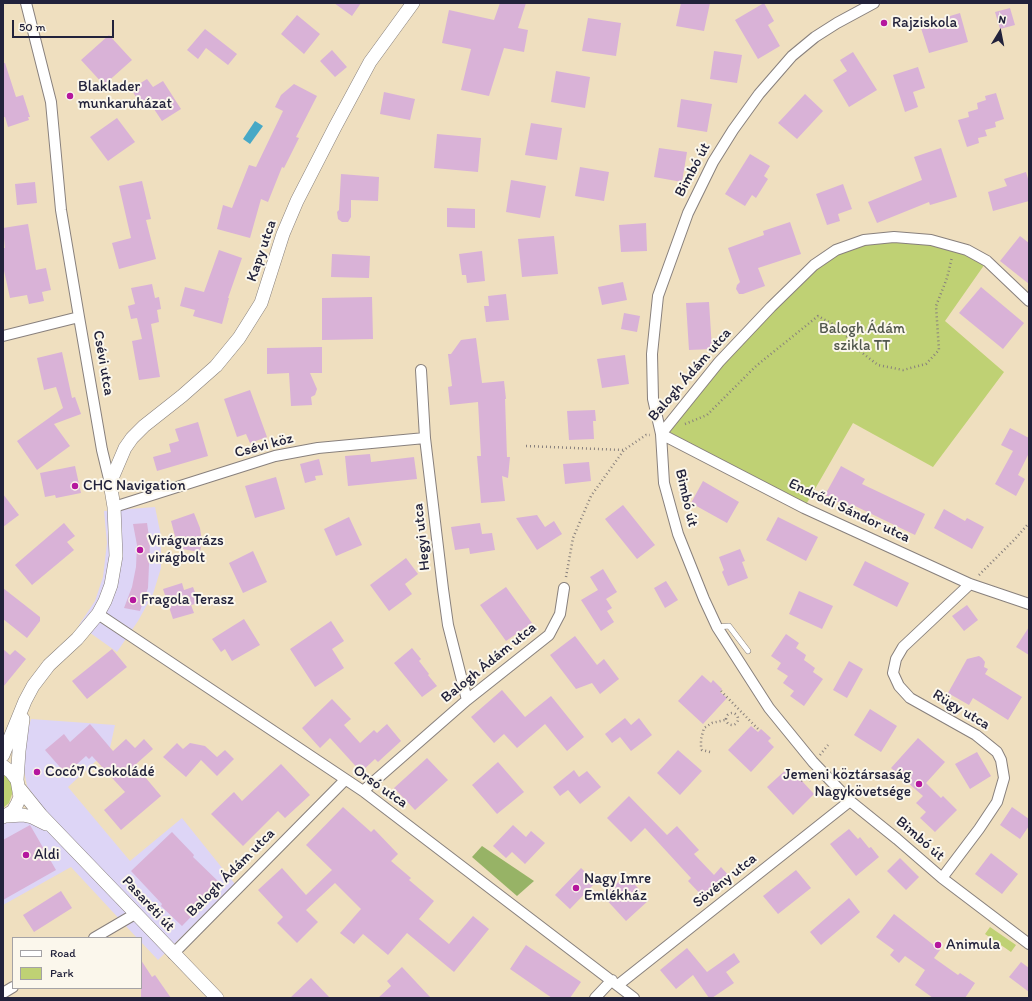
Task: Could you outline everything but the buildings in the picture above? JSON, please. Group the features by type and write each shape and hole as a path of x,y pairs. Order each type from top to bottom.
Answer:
{"street":[{"name":"Csévi utca","path":"3,755 25,701 33,686 49,665 77,639 98,614 111,585 116,556 114,507 102,450 62,210 51,102 26,3"},
{"name":"Kapy utca","path":"110,483 125,448 132,438 144,426 182,396 216,366 239,338 261,303 283,234 296,201 370,62 413,3"},
{"name":"Bimbó út","path":"874,3 831,26 792,56 759,94 733,130 713,162 688,213 658,296 652,354 652,399 661,434 664,483 678,534 717,627 769,708 813,762 850,800 942,878 1029,944"},
{"name":"Balogh Ádám utca","path":"661,434 718,362 814,265 836,250 864,240 894,237 931,240 967,250 987,261 1029,301"},
{"path":"3,336 79,317"},
{"name":"Hegyi utca","path":"421,370 425,438 448,625 467,700"},
{"name":"Endrődi Sándor utca","path":"661,434 804,508 970,584 1029,604"},
{"name":"Csévi köz","path":"114,507 275,456 318,448 425,438"},
{"name":"Rügy utca","path":"942,878 979,829 997,802 1004,778 1001,760 997,752 976,734 910,698 899,686 893,673 896,659 903,647 970,584"},
{"name":"Balogh Ádám utca","path":"363,791 467,700 548,635 560,614 564,588"},
{"name":"Orsó utca","path":"98,614 344,780 363,791 634,998"},
{"name":"Csévi utca","path":"5,816 13,811 20,797 18,784 19,751 25,701"},
{"name":"Pasaréti út","path":"3,766 11,772 30,803 134,914 216,998"},
{"name":"Balogh Ádám utca","path":"173,954 344,780"},
{"name":"Sövény utca","path":"595,998 850,800"},
{"name":"Pasaréti út","path":"5,816 23,815 32,817 56,830"},
{"path":"96,937 134,914"},
{"path":"3,993 12,988"}],"lane":[{"path":"717,627 729,626 748,651"}],"path":[{"path":"681,426 707,415 756,366 818,316 838,327 862,352 878,365 903,370 926,364 938,350 936,306 947,278 952,257 967,250"},
{"name":"Balogh Ádám utca","path":"564,588 573,538 591,496 624,450 646,435 661,434"},
{"path":"526,446 624,450"},
{"path":"970,584 1029,523"},
{"path":"721,691 760,730"},
{"path":"736,715 740,711"},
{"path":"710,752 702,750 701,747 701,739 704,728 712,723 725,720 730,713 736,715"},
{"path":"725,720 727,723 733,725 738,721 736,715"},
{"path":"801,781 806,776 810,780"}],"shaded area":[{"path":"155,507 161,536 161,568 153,594 138,621 117,652 79,625 95,601 103,577 107,543 104,511"},
{"path":"31,719 115,725 110,748 68,787 130,861 182,818 235,884 158,960 142,943 142,937 136,937 71,867 3,905 3,823 39,803 27,786 22,760 24,742"}],"green space":[{"name":"Balogh Ádám szikla TT","path":"864,240 931,240 987,261 945,321 1004,372 933,467 853,423 804,508 661,434 719,362 814,265"},
{"path":"3,774 9,779 13,791 9,803 3,808"},
{"path":"482,846 534,881 517,896 472,857"},
{"path":"990,927 1016,945 1011,952 985,934"}],"water":[{"path":"255,121 263,126 250,144 243,139"}],"place":[{"name":"Rajziskola","path":"884,23"},
{"name":"Blaklader munkaruházat","path":"70,96"},
{"name":"CHC Navigation","path":"75,486"},
{"name":"Virágvarázs virágbolt","path":"140,550"},
{"name":"Fragola Terasz","path":"133,600"},
{"name":"Cocó7 Csokoládé","path":"37,772"},
{"name":"Jemeni köztársaság Nagykövetsége","path":"919,784"},
{"name":"Aldi","path":"26,855"},
{"name":"Nagy Imre Emlékház","path":"576,888"},
{"name":"Animula","path":"938,945"}]}
